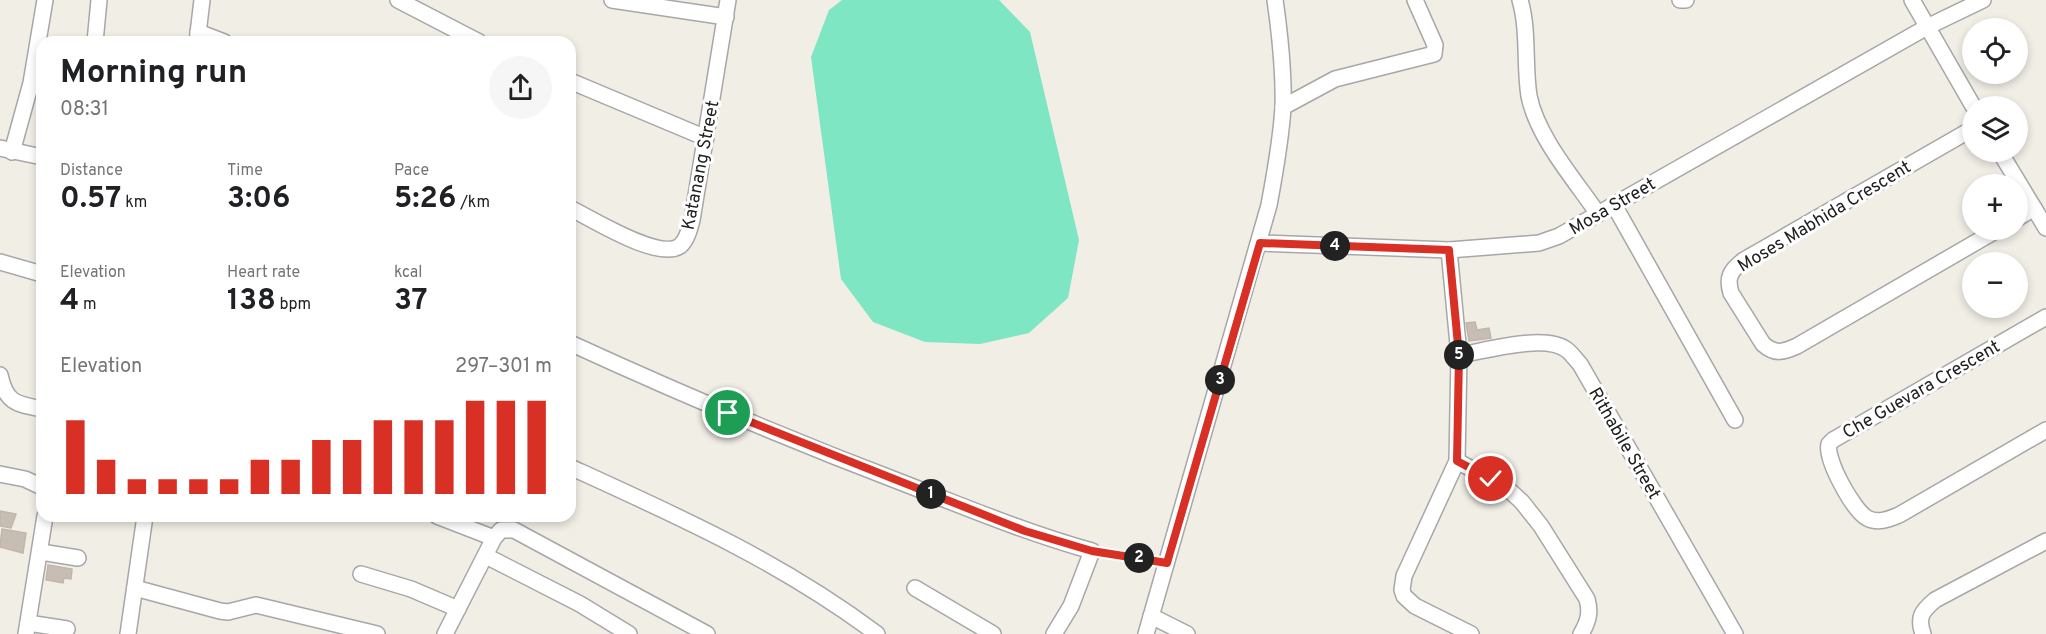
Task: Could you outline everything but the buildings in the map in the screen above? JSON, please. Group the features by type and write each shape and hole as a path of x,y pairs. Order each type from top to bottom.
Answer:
{"street":[{"path":"39,36 45,0"},
{"path":"95,36 99,0"},
{"path":"197,36 202,0"},
{"path":"398,0 467,36"},
{"path":"612,0 726,17"},
{"name":"Katanang Street","path":"576,211 649,247 660,250 680,246 692,220 728,0"},
{"path":"1146,634 1260,243 1279,154 1283,106 1282,57 1275,0"},
{"path":"1283,106 1345,76 1434,54 1435,45 1415,0"},
{"path":"1520,0 1526,34 1526,73 1536,117 1546,138 1598,214"},
{"path":"1680,0 1686,0"},
{"path":"1912,0 1968,96"},
{"name":"Mosa Street","path":"1260,243 1449,250 1539,243 1560,236 1928,27 1983,0"},
{"path":"36,56 33,74 6,150 36,156"},
{"path":"576,84 706,138"},
{"name":"Moses Mabhida Crescent","path":"1962,135 1744,260 1733,269 1728,285 1762,344 1780,353 1797,346 1980,240"},
{"path":"2006,162 2046,228"},
{"path":"1614,205 1735,420"},
{"path":"2028,212 2034,208"},
{"path":"1449,250 1459,355 1457,461 1404,576 1402,590 1407,601 1471,634"},
{"path":"0,262 36,272"},
{"name":"Che Guevara Crescent","path":"2046,316 1833,440 1829,444 1828,456 1863,514 1875,521 1884,521 2046,430"},
{"name":"Rithabile Street","path":"1459,355 1534,343 1551,343 1567,349 1581,364 1735,634"},
{"path":"576,346 668,388 849,462 1025,531 1092,551 1071,606 1054,634"},
{"path":"0,375 5,393 9,398 24,406 36,408"},
{"path":"1457,461 1508,489 1533,514 1587,599 1590,609 1589,619 1581,634"},
{"path":"576,470 692,523 761,558 836,604 877,634"},
{"path":"0,474 25,479 36,484"},
{"path":"44,522 27,629 68,629"},
{"path":"128,634 144,522"},
{"path":"453,522 494,538"},
{"path":"445,634 494,538 501,530 514,530 707,634"},
{"path":"1923,634 1919,624 1920,616 1924,609 1935,600 2046,541"},
{"path":"41,552 78,558"},
{"path":"486,556 580,604 629,634"},
{"path":"361,574 411,589 458,609"},
{"path":"135,588 219,611 237,610 256,605 377,634"},
{"path":"915,588 993,634"},
{"path":"1152,616 1187,634"}],"path":[{"path":"1092,551 1167,563"}],"green space":[{"path":"842,0 999,0 1030,32 1079,240 1068,298 1029,333 980,344 925,342 873,322 841,279 811,57 829,10"}],"route":[{"path":"728,413 1025,531 1092,551 1167,563 1260,243 1449,250 1459,355 1457,461 1491,479"}]}
